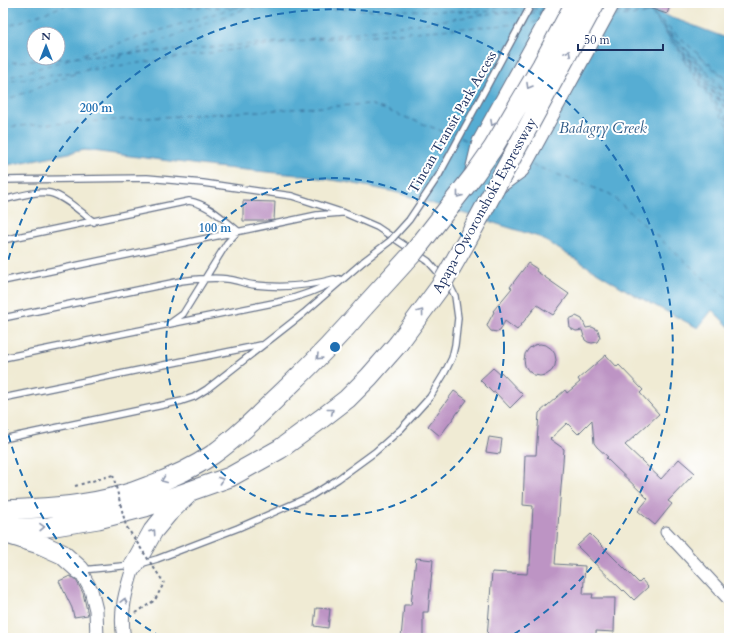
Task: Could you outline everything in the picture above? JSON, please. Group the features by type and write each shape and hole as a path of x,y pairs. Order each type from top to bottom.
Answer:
{"highway":[{"path":"474,175 482,142 559,3"},
{"name":"Apapa-Oworonshoki Expressway","path":"3,510 41,509 84,503 119,496 148,487 181,473 211,455 240,433 335,341 414,252 474,175 493,148 542,65 575,3"},
{"name":"Apapa-Oworonshoki Expressway","path":"3,529 49,527 98,519 145,507 230,477 280,449 347,398 369,377 398,344 440,287 498,184 595,3"},
{"path":"498,184 520,168 610,3"},
{"path":"134,565 153,530 168,513 192,491"},
{"path":"3,533 42,545 62,554 80,570"}],"street":[{"path":"666,532 729,600"},
{"path":"124,638 121,624 122,604 134,565"},
{"path":"80,570 91,590 96,610 97,638"}],"lane":[{"name":"Tincan Transit Park Access","path":"348,274 390,241 409,220 439,175 532,3"},
{"path":"3,180 147,178 203,183 292,196 347,214 377,227 428,261 450,286 455,296 458,318 452,358 441,380 430,397 401,429 375,452 338,480 311,496 231,531 158,559 134,565 80,570"},
{"path":"3,200 32,194 49,193 59,196 94,222"},
{"path":"3,240 188,201 197,202 214,212 238,231"},
{"path":"3,281 317,215 337,213 347,214"},
{"path":"169,324 183,314 227,243 238,231"},
{"path":"3,318 181,281 226,279 254,285 281,286 321,283 348,274"},
{"path":"3,358 300,297 348,274"},
{"path":"3,439 182,401 194,397 207,389 304,313 348,274"},
{"path":"3,398 264,344"}],"path":[{"path":"75,486 113,475 126,526 164,583 155,600 136,613"}],"water":[{"name":"Badagry Creek","path":"3,3 639,3 657,12 729,39 729,327 712,310 698,328 631,293 539,237 395,192 345,182 298,175 215,167 84,150 3,166"}],"building":[{"path":"639,3 671,3 667,14 639,5"},
{"path":"243,201 275,202 274,220 243,221"},
{"path":"528,263 537,269 536,271 569,294 553,315 537,305 517,330 505,321 500,331 491,331 487,326 494,312 493,311 512,288 510,287"},
{"path":"576,316 582,319 586,328 592,327 598,330 600,337 597,342 588,342 585,340 582,330 576,331 570,328 569,319"},
{"path":"537,344 543,344 552,348 556,360 552,372 543,376 537,376 528,372 524,363 524,357 528,348"},
{"path":"606,355 617,367 619,365 643,390 640,393 659,414 625,445 661,479 679,459 695,473 668,501 672,504 655,525 638,511 648,499 606,458 608,457 594,443 592,420 578,434 567,423 550,439 564,449 555,564 585,566 583,594 593,594 592,598 615,598 614,632 596,631 596,638 487,638 492,572 527,574 528,565 530,565 533,506 523,505 525,455 536,455 539,413 565,390 567,393 580,382 578,379"},
{"path":"493,368 500,374 501,372 523,395 510,408 495,392 493,393 480,380"},
{"path":"454,391 467,400 440,436 428,426"},
{"path":"489,437 502,439 500,454 486,452"},
{"path":"590,534 639,583 642,580 648,587 634,600 577,546"},
{"path":"416,558 433,560 428,612 423,612 423,638 401,638 404,605 411,605"},
{"path":"70,576 76,580 83,593 88,615 74,617 72,608 59,581"},
{"path":"316,608 330,609 328,628 314,626"}],"ferry route":[{"path":"237,7 249,3"},
{"path":"250,7 261,3"},
{"path":"387,3 526,8"},
{"path":"430,3 527,8"},
{"path":"3,28 66,5 524,12"},
{"path":"618,5 650,13"},
{"path":"74,57 233,8"},
{"path":"129,53 247,8"},
{"path":"532,8 545,8"},
{"path":"532,9 544,9"},
{"path":"530,12 544,12"},
{"path":"616,12 624,12"},
{"path":"624,12 631,12"},
{"path":"309,39 495,13 523,13"},
{"path":"529,13 543,13"},
{"path":"616,13 652,13 729,120"},
{"path":"614,16 645,14"},
{"path":"654,15 729,81"},
{"path":"656,18 663,25"},
{"path":"524,23 539,22"},
{"path":"659,23 729,107"},
{"path":"3,63 519,24"},
{"path":"663,25 671,33"},
{"path":"663,26 729,100"},
{"path":"664,32 729,127"},
{"path":"667,33 729,114"},
{"path":"671,34 729,96"},
{"path":"679,41 686,49"},
{"path":"3,82 288,42"},
{"path":"687,50 729,94"},
{"path":"683,53 701,76"},
{"path":"84,70 126,54"},
{"path":"698,55 729,83"},
{"path":"683,58 729,123"},
{"path":"689,58 729,105"},
{"path":"3,79 69,59"},
{"path":"3,101 79,72"},
{"path":"700,75 729,112"},
{"path":"702,76 717,96"},
{"path":"718,86 729,97"},
{"path":"718,97 729,111"},
{"path":"3,127 370,104 458,137"},
{"path":"461,138 473,143"},
{"path":"532,165 610,194 729,301"}]}
